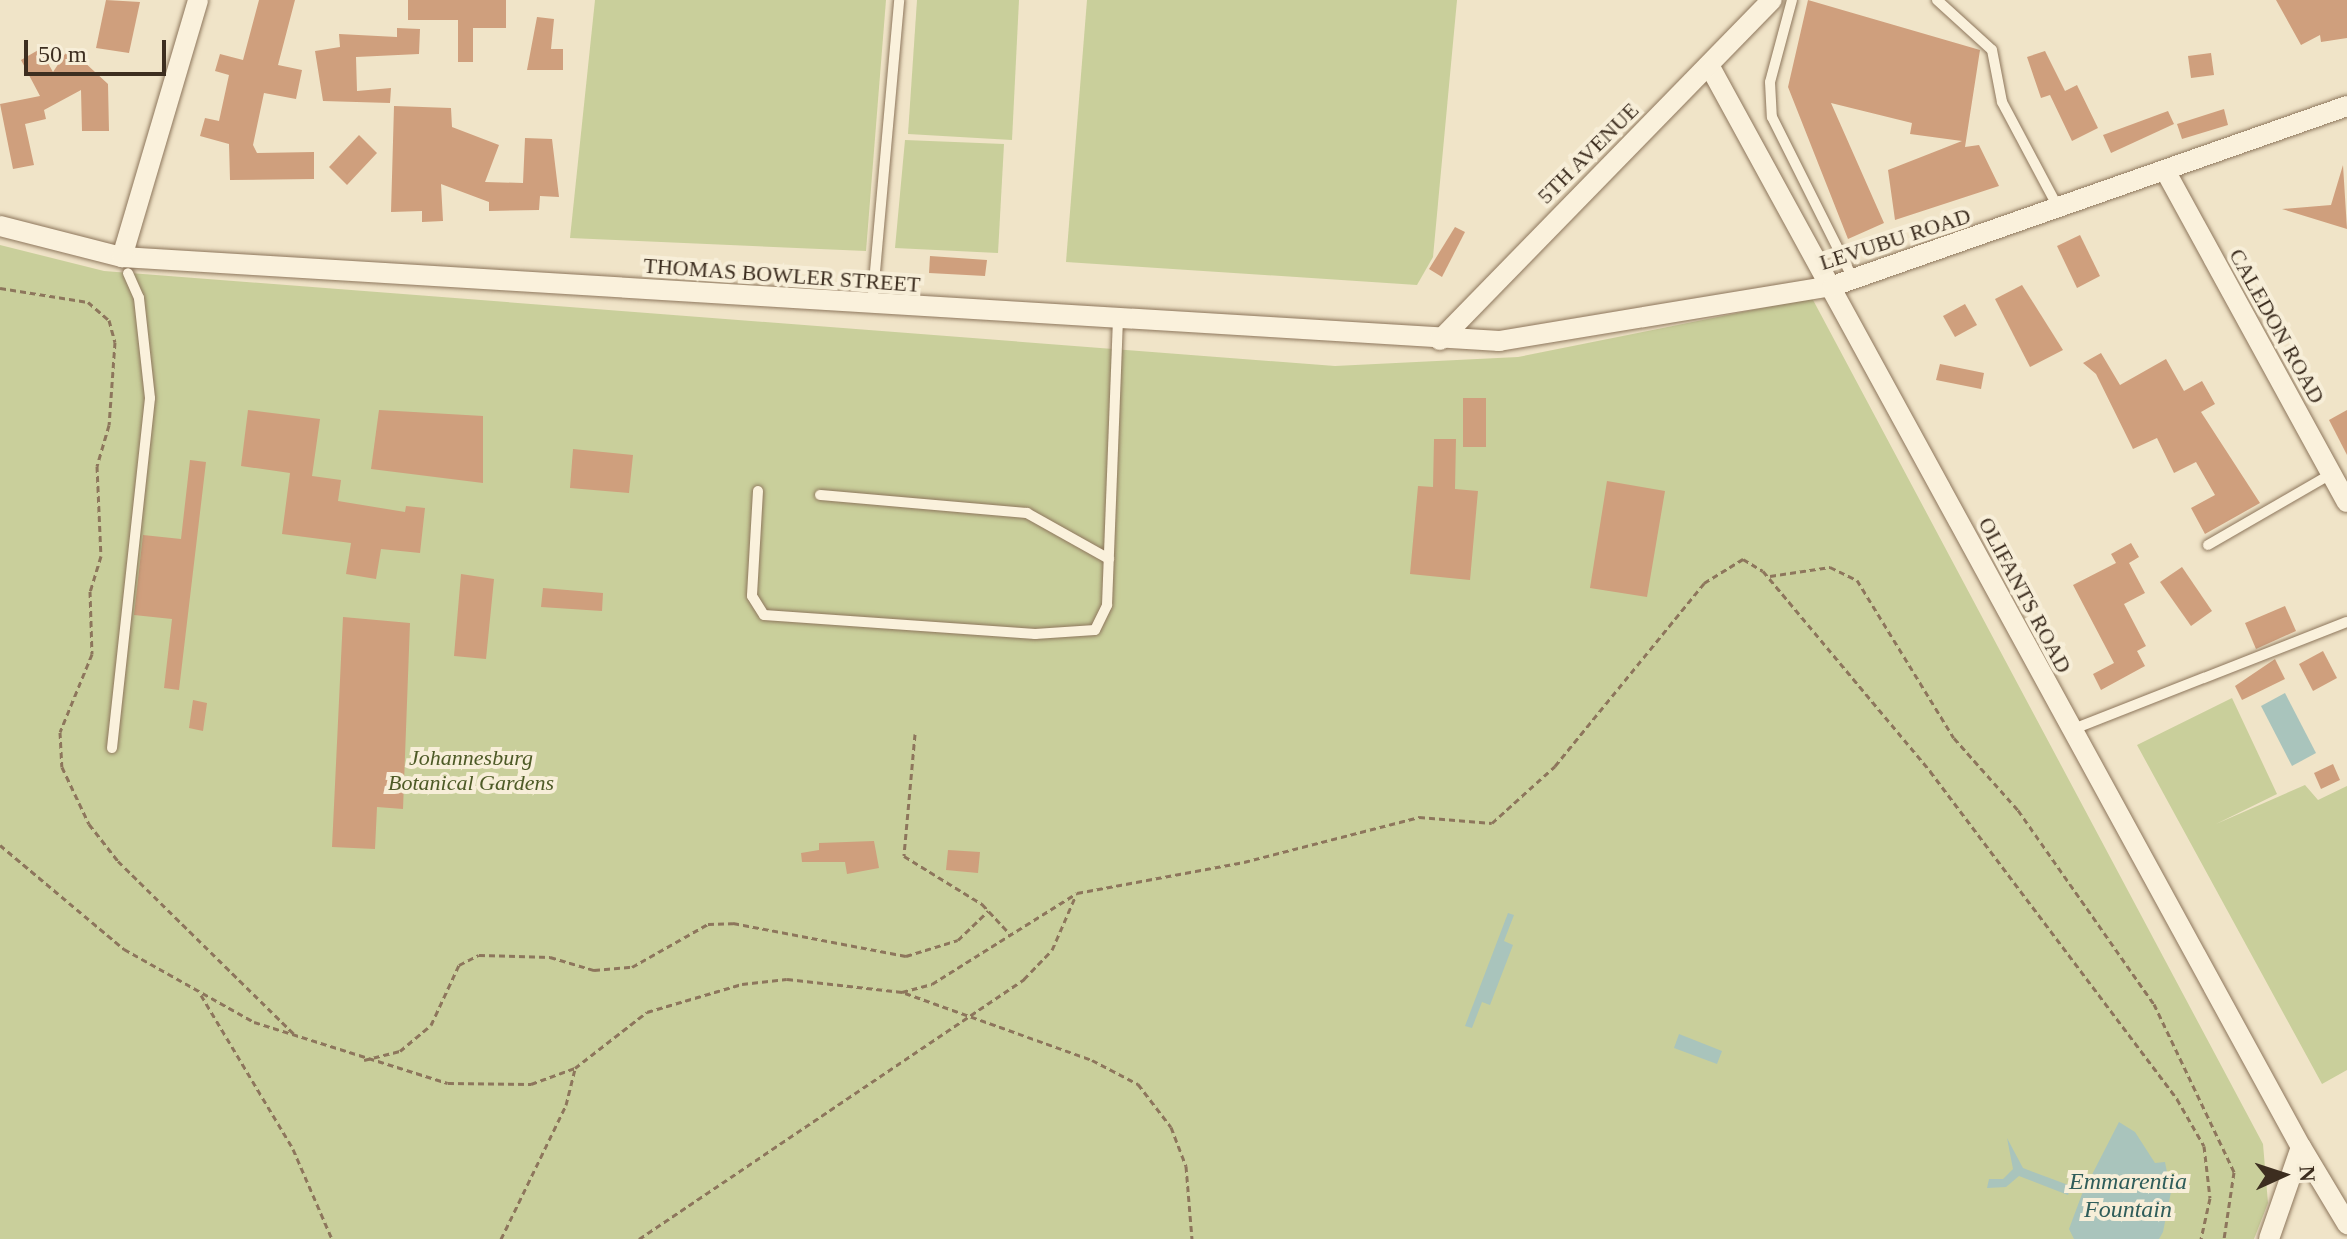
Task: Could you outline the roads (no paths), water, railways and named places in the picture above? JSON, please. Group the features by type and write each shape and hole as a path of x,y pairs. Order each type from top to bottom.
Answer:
{"street":[{"path":"125,265 198,0"},
{"name":"5TH AVENUE","path":"1440,340 1772,0"},
{"name":"OLIFANTS ROAD","path":"1709,65 1833,286 2071,730 2301,1147 2347,1224"},
{"name":"LEVUBU ROAD","path":"1440,340 1550,336 1833,286 2166,172 2347,106"},
{"name":"CALEDON ROAD","path":"2166,172 2347,502"},
{"name":"THOMAS BOWLER STREET","path":"0,226 125,265 872,305 1440,340"},
{"path":"2269,1239 2301,1147"}],"lane":[{"path":"872,305 899,0"},
{"path":"1792,0 1770,82 1772,117 1853,279"},
{"path":"1937,0 1992,50 2002,102 2060,209"},
{"path":"112,748 150,398 139,298 125,265"},
{"path":"758,491 752,596 757,610 773,618 1035,634 1095,630 1105,621 1118,320"},
{"path":"2208,545 2331,474"},
{"path":"820,495 1027,513 1109,559"},
{"path":"2071,730 2347,622"}],"water":[{"path":"2285,693 2316,753 2292,766 2261,706"},
{"path":"1508,913 1514,915 1504,941 1513,945 1490,1005 1482,1002 1472,1028 1465,1026"},
{"path":"1679,1034 1722,1051 1717,1064 1674,1048"},
{"name":"Emmarentia Fountain","path":"2119,1122 2135,1132 2155,1163 2165,1162 2171,1192 2163,1232 2159,1239 2074,1239 2069,1229 2082,1194"},
{"path":"2007,1138 2023,1168 2071,1186 2068,1195 2019,1176 2006,1187 1987,1188 1989,1179 2003,1179 2013,1169"}],"park label":[{"name":"Johannesburg Botanical Gardens","path":"471,770"}]}
